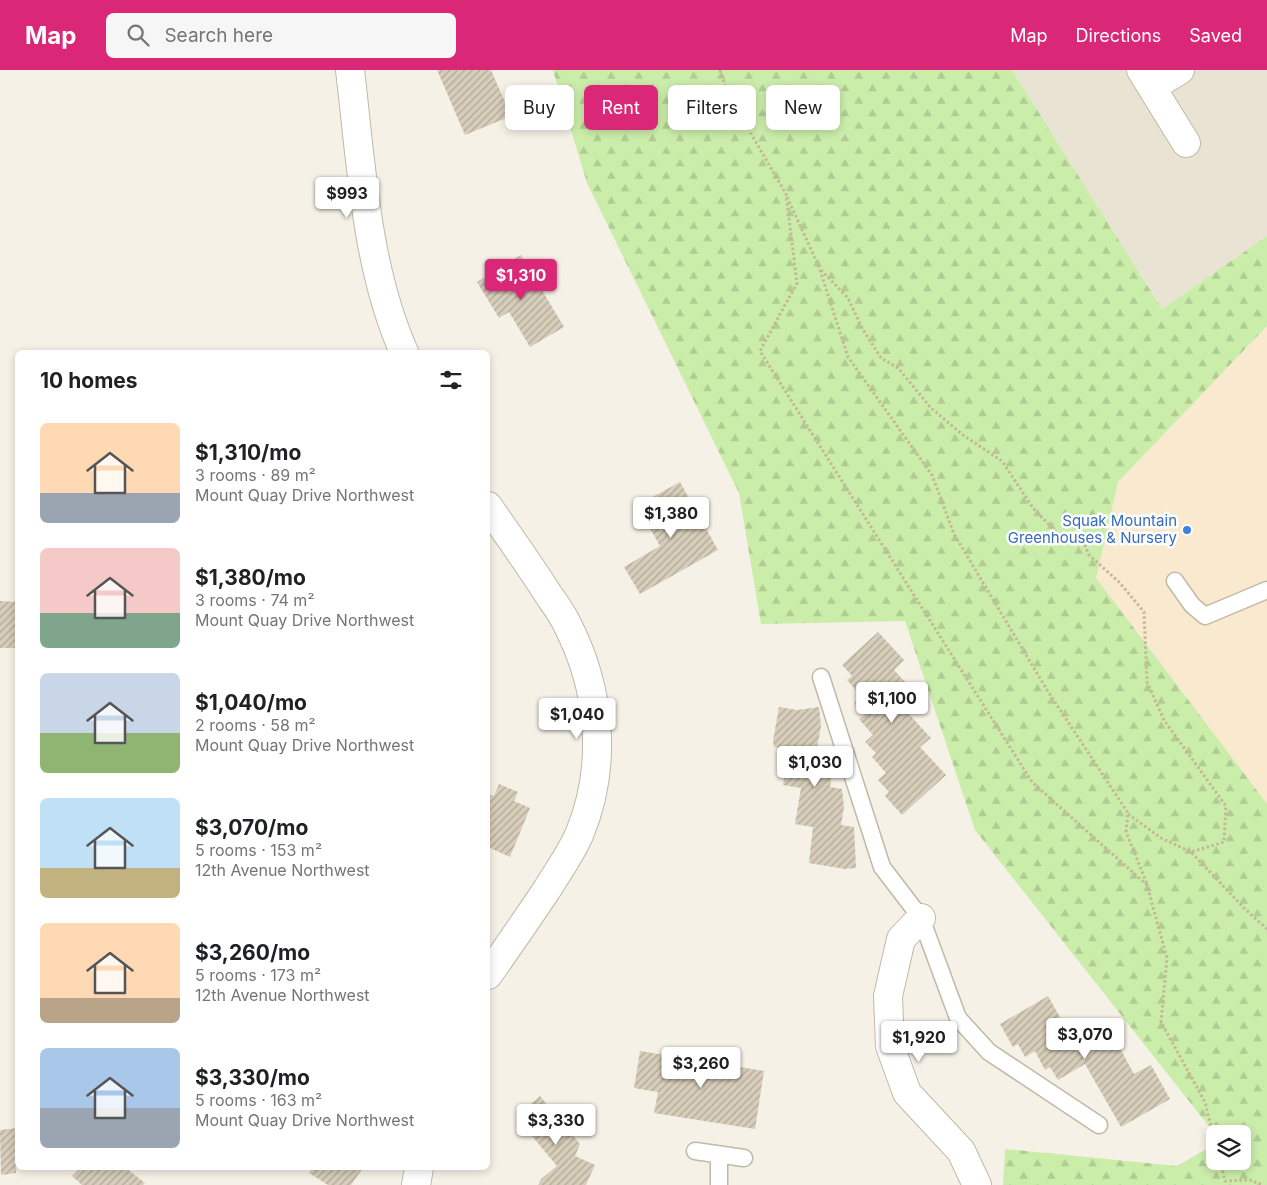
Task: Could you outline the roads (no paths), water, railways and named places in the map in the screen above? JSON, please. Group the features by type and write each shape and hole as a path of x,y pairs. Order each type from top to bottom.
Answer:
{"street":[{"path":"350,70 367,208 380,283 403,350"},
{"path":"1180,70 1146,78 1186,143"},
{"path":"490,509 566,621 581,653 590,682 596,714 598,743 596,772 590,801 578,836 563,864 490,972"},
{"path":"920,918 901,939 888,996 890,1046 907,1092 961,1150 977,1185"},
{"path":"416,1185 419,1170"}],"lane":[{"path":"1175,582 1192,605 1205,616 1267,590"},
{"path":"821,677 882,867 920,918 958,1018 989,1052 1099,1125"},
{"path":"695,1151 744,1158"},
{"path":"719,1155 719,1185"}],"place":[{"name":"Squak Mountain Greenhouses & Nursery","path":"1187,530"}]}
